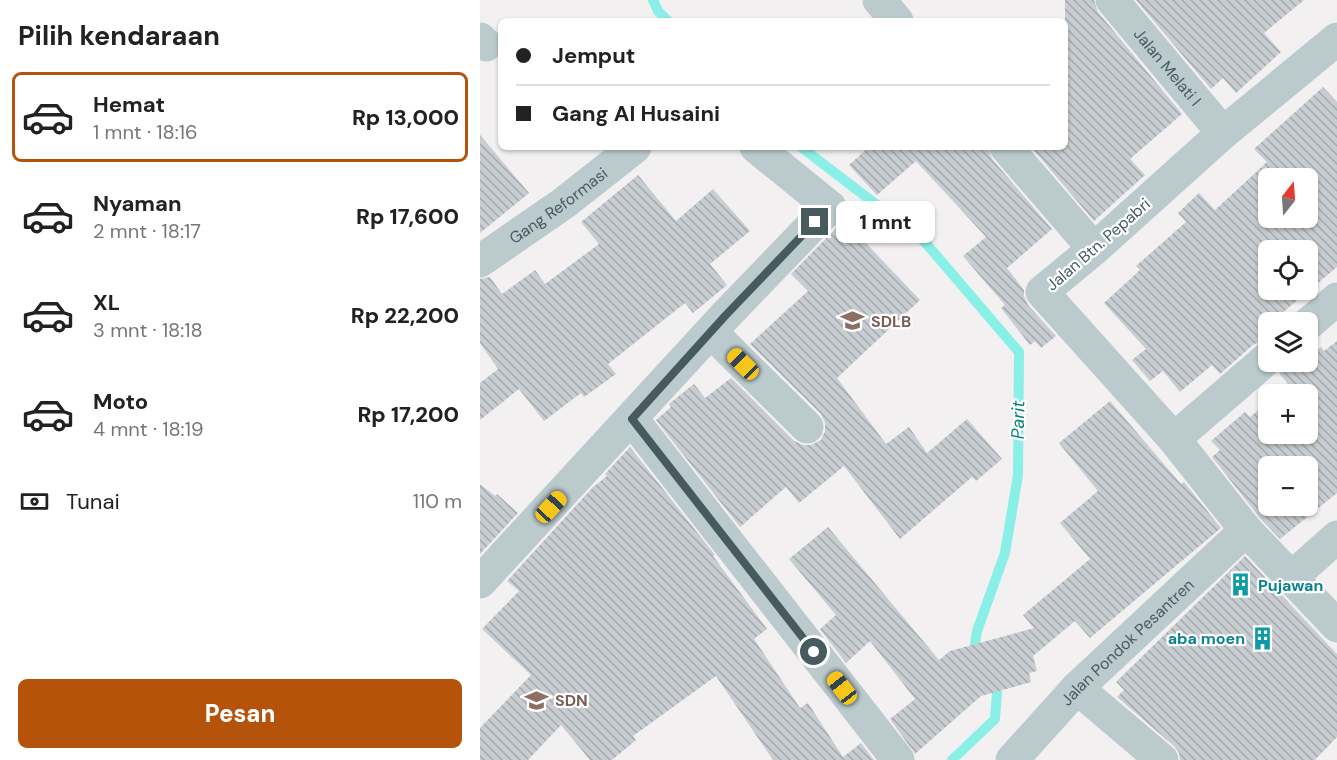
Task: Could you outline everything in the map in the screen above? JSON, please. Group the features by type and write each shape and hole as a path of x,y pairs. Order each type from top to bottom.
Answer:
{"street":[{"path":"879,0 894,18"},
{"name":"Jalan Melati I","path":"1112,0 1223,133"},
{"name":"Jalan Btn. Pepabri","path":"1337,39 1223,133 1094,249 1042,292 1174,439 1246,530 1337,626"},
{"name":"Gang Reformasi","path":"480,261 564,203 631,150"},
{"path":"482,575 519,542 711,332 830,207 760,150"},
{"path":"1009,150 1094,249"},
{"path":"1318,315 1337,299"},
{"path":"711,332 807,427"},
{"path":"1174,439 1258,366"},
{"path":"632,419 898,760"},
{"name":"Jalan Pondok Pesantren","path":"1012,760 1077,688 1246,530"},
{"path":"1292,577 1337,537"},
{"path":"1077,688 1162,760"}],"building":[{"path":"1065,0 1094,0 1098,12 1182,114 1130,159 1145,175 1094,221 1034,150 1068,150 1068,18 1065,18"},
{"path":"1136,0 1304,0 1264,33 1281,52 1236,93 1223,78 1211,89"},
{"path":"1323,87 1337,102 1337,267 1318,283 1318,240 1258,240 1258,300 1298,300 1283,312 1258,312 1258,343 1220,374 1212,365 1180,392 1163,371 1150,381 1132,360 1146,349 1104,303 1140,270 1136,266 1186,222 1178,213 1199,193 1215,210 1258,170 1258,228 1318,228 1318,168 1260,168 1267,162 1254,149"},
{"path":"480,135 529,193 480,233"},
{"path":"866,150 989,150 992,159 1052,229 1007,268 1024,290 1028,305 1056,336 1041,348 1035,341 1030,345 1001,308 1005,305 963,256 986,237 916,161 877,195 849,165"},
{"path":"638,175 676,221 713,189 750,231 710,264 727,285 693,313 685,303 608,364 616,374 584,397 581,393 544,421 519,389 480,420 480,383 498,369 480,343 480,279 490,277 502,294 535,270 545,284 599,244 581,222"},
{"path":"844,220 920,300 837,378 886,444 909,427 927,453 967,419 1002,459 976,481 972,477 900,539 844,466 799,503 786,487 740,527 656,420 671,407 670,403 694,384 705,398 731,378 794,441 803,445 811,445 821,440 825,431 825,423 821,414 750,344 808,291 791,274"},
{"path":"1337,341 1337,493 1318,508 1318,456 1258,456 1258,515 1212,457 1220,450 1211,441 1245,412 1250,417 1258,410 1258,444 1318,444 1318,384 1288,384 1279,373 1318,372 1318,349 1321,347 1324,351"},
{"path":"1110,401 1181,484 1184,482 1221,528 1090,638 1075,621 1033,656 1037,671 1029,673 1031,682 981,696 915,754 890,719 915,699 870,641 846,663 820,629 836,615 789,559 828,527 939,660 950,651 1034,628 1023,615 1090,559 1060,523 1098,491 1059,443"},
{"path":"630,447 715,555 713,556 767,629 754,639 800,708 808,703 843,757 861,743 874,760 773,760 716,676 633,736 636,740 612,760 590,760 561,725 528,760 480,760 480,728 531,675 482,629 519,591 507,581 593,487 607,476 605,474"},
{"path":"480,484 495,496 497,494 518,513 480,554"},
{"path":"1258,516 1308,516 1280,539"},
{"path":"1245,556 1337,654 1337,737 1315,760 1180,760 1179,753 1174,746 1117,697 1124,690 1116,682"}],"waterway":[{"name":"Parit","path":"653,0 658,11 665,18"},
{"name":"Parit","path":"805,150 924,241 1019,352 1018,475 1005,553 977,631 975,644 983,655"},
{"name":"Parit","path":"952,760 995,719 997,692 994,679"}],"place":[{"name":"SDLB","path":"853,321"},
{"name":"Pujawan","path":"1240,585"},
{"name":"aba moen","path":"1263,638"},
{"name":"SDN","path":"537,700"}],"route":[{"path":"814,652 632,419 725,316 815,222"}]}
